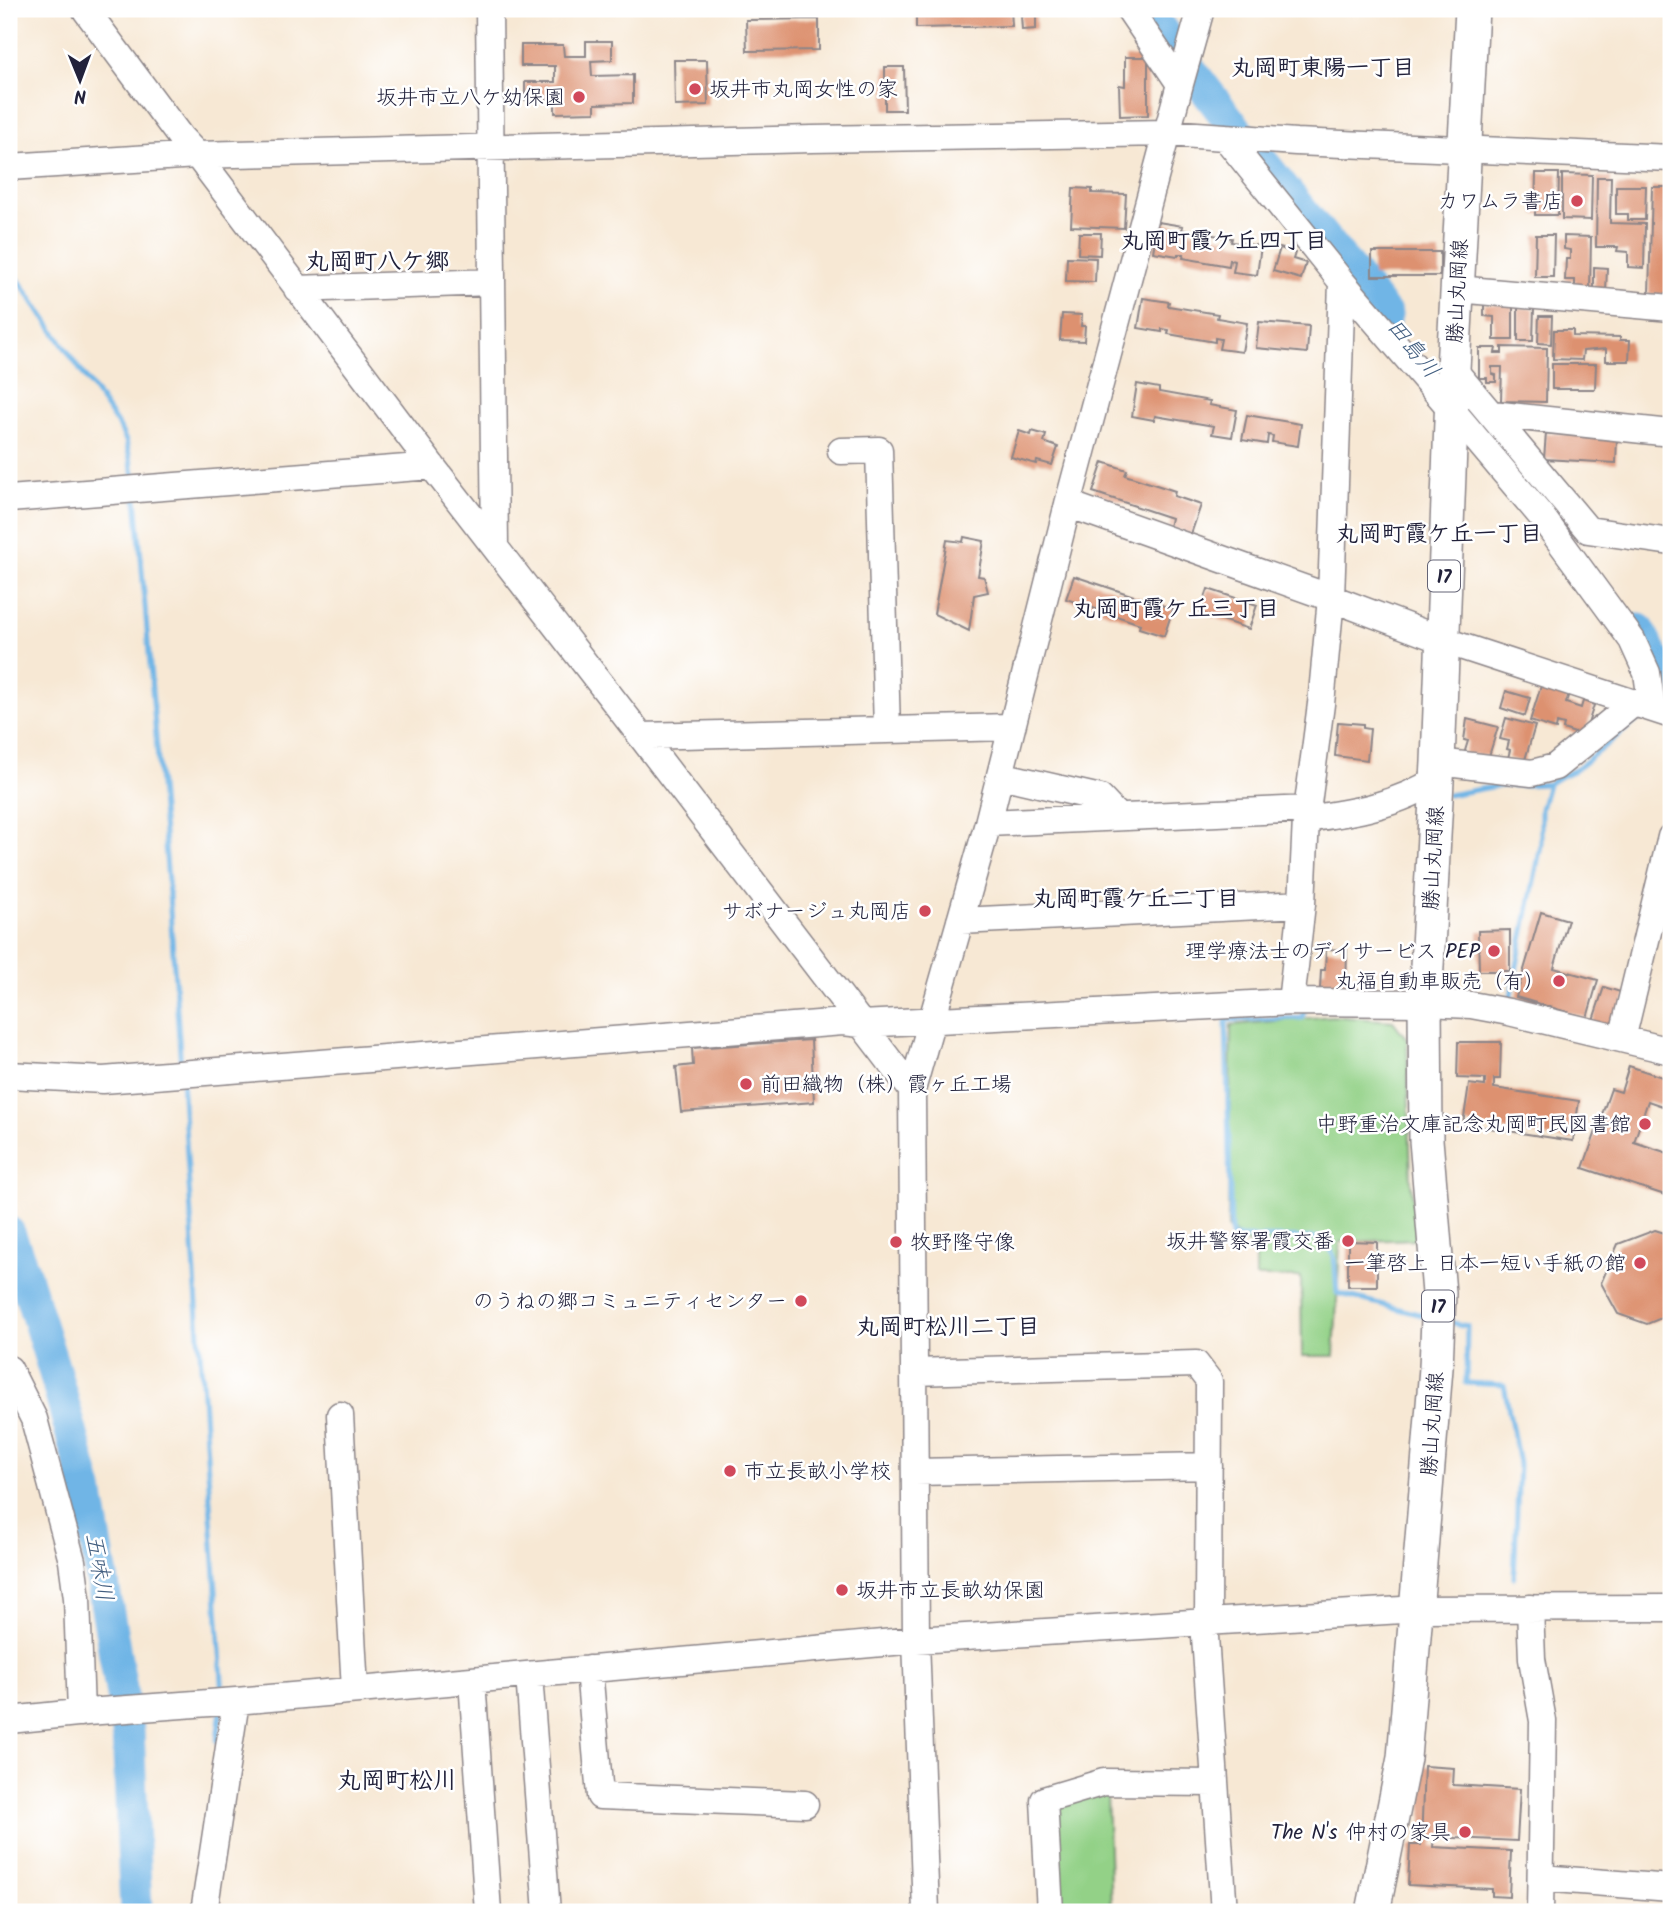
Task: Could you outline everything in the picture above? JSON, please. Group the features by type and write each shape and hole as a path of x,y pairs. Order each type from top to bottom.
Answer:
{"main road":[{"name":"勝山丸岡線","path":"1373,1912 1404,1758 1436,1368 1439,1293 1426,1140 1425,1003 1472,9"}],"street":[{"path":"85,9 181,138 197,155 432,466 912,1090"},
{"path":"489,9 495,546"},
{"path":"1129,9 1180,83"},
{"path":"926,1912 916,1640 912,1090 988,822 1068,504 1201,9"},
{"path":"9,167 197,155 1168,133 1296,142 1671,158"},
{"path":"1225,137 1342,282 1542,517 1632,640 1647,673 1653,708"},
{"path":"297,289 492,282"},
{"path":"1292,1002 1307,814 1331,598 1342,282"},
{"path":"1457,289 1671,308"},
{"path":"1453,369 1588,530 1671,542"},
{"path":"1492,414 1671,433"},
{"path":"841,451 879,450 887,730"},
{"path":"9,499 432,466"},
{"path":"1068,504 1441,640 1653,708"},
{"path":"988,822 1354,811 1395,800 1427,786 1438,770 1532,773 1545,771 1653,708"},
{"path":"641,736 1011,727"},
{"path":"999,775 1100,798 1118,817"},
{"path":"1622,1039 1671,837"},
{"path":"960,921 1301,904"},
{"path":"9,1075 103,1080 844,1022 861,1024 1292,1002 1471,1006 1510,1012 1671,1051"},
{"path":"914,1372 1196,1363 1209,1381 1206,1622 1224,1912"},
{"path":"9,1369 34,1419 72,1560 78,1598 84,1712"},
{"path":"340,1415 355,1690"},
{"path":"915,1472 1209,1466"},
{"path":"1530,1608 1532,1660 1543,1721 1540,1912"},
{"path":"9,1720 916,1640 1418,1609 1671,1608"},
{"path":"589,1669 600,1796 805,1804"},
{"path":"529,1675 547,1912"},
{"path":"472,1680 488,1912"},
{"path":"204,1912 236,1701"},
{"path":"1050,1912 1044,1800 1104,1782 1215,1783"},
{"path":"1541,1878 1671,1888"}],"green space":[{"path":"1332,1016 1393,1021 1407,1039 1411,1183 1417,1239 1340,1242 1334,1356 1302,1356 1301,1277 1256,1277 1256,1250 1228,1229 1231,1025"},
{"path":"1107,1792 1111,1912 1055,1912 1049,1803"}],"building":[{"path":"916,9 1011,9 1012,26 916,28"},
{"path":"1021,15 1036,15 1036,29 1022,30"},
{"path":"819,19 819,50 747,51 746,20"},
{"path":"586,41 612,41 612,60 591,61 592,76 633,75 633,103 595,104 595,112 555,113 555,99 525,100 525,82 555,82 555,66 521,66 521,45 563,45 564,56 586,56"},
{"path":"1125,57 1148,57 1148,115 1120,116 1119,85 1125,86"},
{"path":"674,60 707,60 708,105 675,106"},
{"path":"885,67 904,67 905,110 885,110"},
{"path":"1536,173 1559,173 1558,215 1535,215"},
{"path":"1562,174 1592,175 1591,220 1562,219"},
{"path":"1597,177 1611,177 1610,223 1645,224 1644,268 1628,267 1628,252 1617,251 1618,247 1596,247"},
{"path":"1616,186 1646,186 1645,220 1628,220 1628,214 1616,214"},
{"path":"1652,187 1671,187 1671,295 1649,294"},
{"path":"1073,188 1092,189 1092,193 1126,194 1124,228 1071,226"},
{"path":"1158,222 1183,226 1182,230 1232,238 1231,242 1261,246 1257,275 1233,272 1235,261 1230,260 1229,266 1183,258 1184,254 1178,256 1153,252"},
{"path":"1079,233 1101,233 1100,255 1078,254"},
{"path":"1536,235 1554,235 1553,277 1535,277"},
{"path":"1564,236 1591,237 1590,291 1575,291 1575,280 1565,280 1566,259 1570,259 1570,250 1564,249"},
{"path":"1280,248 1295,253 1293,259 1306,263 1301,279 1273,271"},
{"path":"1372,252 1440,252 1440,276 1372,276"},
{"path":"1067,257 1096,258 1095,282 1066,281"},
{"path":"1594,267 1607,268 1606,292 1594,291"},
{"path":"1143,298 1169,302 1168,306 1218,314 1217,318 1247,323 1242,352 1219,349 1221,339 1215,338 1215,342 1168,334 1169,330 1162,329 1162,332 1138,328"},
{"path":"1484,304 1513,305 1513,340 1494,340 1494,317 1484,316"},
{"path":"1518,308 1534,308 1533,341 1518,341"},
{"path":"1062,314 1082,315 1081,326 1085,326 1084,341 1060,340"},
{"path":"1539,316 1552,316 1551,344 1538,343"},
{"path":"1259,322 1309,326 1307,353 1256,348"},
{"path":"1554,330 1573,330 1573,336 1620,337 1620,340 1630,340 1629,361 1606,361 1606,349 1583,351 1582,360 1553,359"},
{"path":"1502,347 1547,348 1546,402 1501,401 1502,367 1492,367 1496,382 1479,378 1479,348 1496,348 1495,353 1502,353"},
{"path":"1552,364 1596,364 1595,389 1552,389"},
{"path":"1137,384 1159,388 1159,392 1210,401 1209,405 1237,410 1232,437 1212,434 1214,426 1155,416 1154,420 1132,416"},
{"path":"1247,415 1301,424 1298,446 1272,442 1273,436 1268,435 1267,444 1242,440"},
{"path":"1019,431 1031,435 1032,431 1046,435 1044,442 1058,447 1052,465 1011,457"},
{"path":"1546,433 1617,437 1616,463 1544,459"},
{"path":"1103,462 1127,470 1125,475 1175,491 1174,496 1201,505 1191,534 1169,527 1171,518 1093,492"},
{"path":"964,537 984,541 978,576 984,577 988,592 974,595 969,631 934,614 947,540 963,542"},
{"path":"1074,576 1173,609 1164,636 1139,628 1140,624 1066,599"},
{"path":"1208,589 1257,605 1249,629 1200,613"},
{"path":"1541,686 1569,693 1566,703 1581,708 1583,701 1594,705 1586,730 1581,735 1563,729 1564,725 1557,723 1556,729 1530,721"},
{"path":"1506,691 1530,698 1525,716 1501,708"},
{"path":"1506,718 1535,726 1524,763 1508,758 1509,741 1500,739"},
{"path":"1467,719 1498,727 1489,756 1464,754 1468,741 1464,740"},
{"path":"1338,722 1363,724 1363,728 1370,729 1367,760 1335,756"},
{"path":"1541,912 1568,920 1554,968 1598,980 1587,1018 1516,997"},
{"name":"理学療法士のデイサービス PEP","path":"1510,930 1510,971 1479,971 1478,931"},
{"path":"1326,949 1347,950 1346,989 1320,989 1321,970 1325,970"},
{"path":"1604,987 1627,994 1610,1028 1592,1023"},
{"name":"前田織物（株）霞ヶ丘工場","path":"811,1040 814,1102 681,1112 676,1067 693,1065 692,1048"},
{"path":"1458,1042 1501,1042 1500,1079 1494,1079 1494,1088 1579,1101 1573,1141 1463,1124 1469,1084 1485,1086 1485,1079 1457,1078"},
{"path":"1629,1066 1671,1080 1671,1109 1648,1101 1634,1142 1671,1154 1671,1197 1583,1168 1611,1089 1621,1092"},
{"name":"一筆啓上 日本一短い手紙の館","path":"1655,1230 1671,1235 1671,1314 1647,1324 1618,1314 1601,1283 1618,1244"},
{"path":"1348,1241 1377,1242 1377,1286 1348,1286"},
{"path":"1424,1766 1454,1768 1453,1785 1520,1789 1517,1841 1434,1837 1433,1847 1511,1851 1509,1897 1492,1896 1492,1889 1408,1885 1410,1845 1421,1845"}],"waterway":[{"name":"田島川","path":"1146,9 1234,126 1386,315"},
{"path":"9,266 120,428 126,441 135,481"},
{"path":"136,498 181,1067"},
{"name":"田島川","path":"1639,630 1671,693"},
{"path":"1448,795 1497,786 1548,784 1575,770 1642,716"},
{"path":"1511,996 1541,845 1541,809 1548,784"},
{"path":"1304,1010 1303,1018 1226,1020 1231,1237 1325,1238 1334,1256 1337,1293 1426,1316"},
{"path":"182,1080 223,1696"},
{"name":"五味川","path":"9,1233 55,1373 87,1490 128,1730 136,1912"},
{"path":"1449,1322 1467,1326 1466,1383 1504,1385 1519,1464 1514,1578"},
{"path":"217,1741 221,1709"}],"place":[{"name":"坂井市丸岡女性の家","path":"695,89"},
{"name":"坂井市立八ケ幼保園","path":"579,97"},
{"name":"カワムラ書店","path":"1577,201"},
{"name":"サボナージュ丸岡店","path":"925,911"},
{"name":"理学療法士のデイサービス PEP","path":"1494,951"},
{"name":"丸福自動車販売（有）","path":"1559,981"},
{"name":"前田織物（株）霞ヶ丘工場","path":"746,1084"},
{"name":"中野重治文庫記念丸岡町民図書館","path":"1645,1124"},
{"name":"坂井警察署霞交番","path":"1348,1241"},
{"name":"牧野隆守像","path":"896,1242"},
{"name":"一筆啓上 日本一短い手紙の館","path":"1640,1263"},
{"name":"のうねの郷コミュニティセンター","path":"801,1301"},
{"name":"市立長畝小学校","path":"730,1471"},
{"name":"坂井市立長畝幼保園","path":"842,1590"},
{"name":"The N's 仲村の家具","path":"1465,1832"}],"district":[{"name":"丸岡町東陽一丁目","path":"1323,67"},
{"name":"丸岡町霞ケ丘四丁目","path":"1224,240"},
{"name":"丸岡町八ケ郷","path":"377,261"},
{"name":"丸岡町霞ケ丘一丁目","path":"1439,533"},
{"name":"丸岡町霞ケ丘三丁目","path":"1176,608"},
{"name":"丸岡町霞ケ丘二丁目","path":"1136,898"},
{"name":"丸岡町松川二丁目","path":"948,1326"},
{"name":"丸岡町松川","path":"397,1780"}]}
